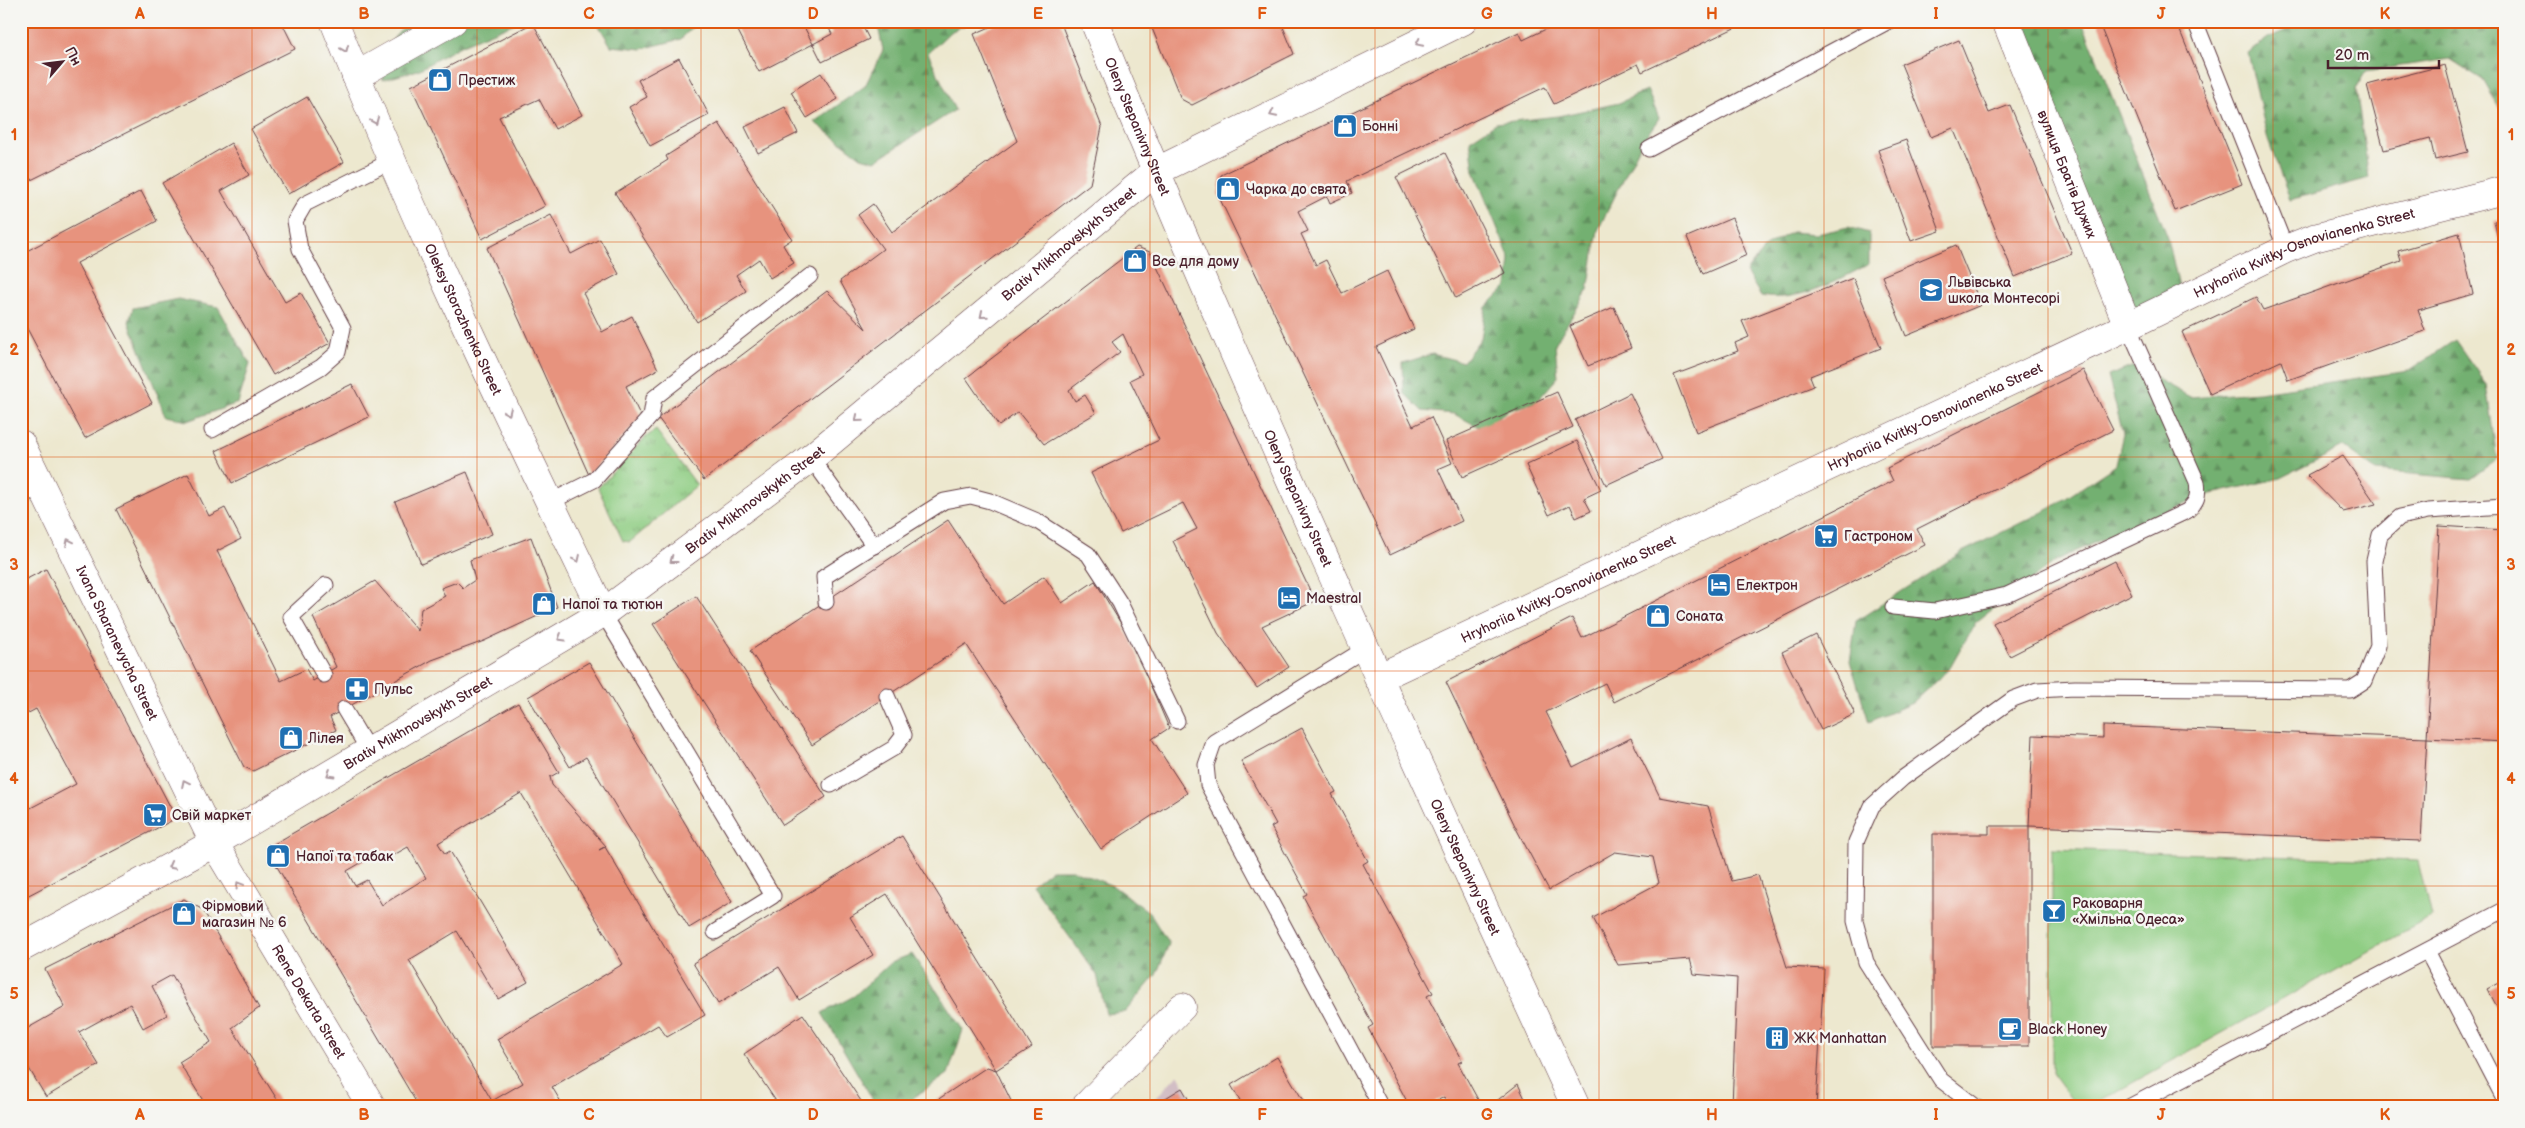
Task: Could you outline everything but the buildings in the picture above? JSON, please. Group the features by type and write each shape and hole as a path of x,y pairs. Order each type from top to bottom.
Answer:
{"street":[{"name":"Oleksy Storozhenka Street","path":"334,21 391,161 603,613"},
{"path":"356,76 453,21"},
{"name":"Oleny Stepanivny Street","path":"1094,21 1155,172 1365,649 1576,1107"},
{"name":"вулиця Братів Дужих","path":"2006,21 2128,326"},
{"name":"Brativ Mikhnovskykh Street","path":"21,948 214,843 603,613 811,458 1155,172 1450,24"},
{"name":"Hryhoriia Kvitky-Osnovianenka Street","path":"1378,678 2128,326 2286,249 2314,238 2504,190"},
{"name":"Ivana Sharanevycha Street","path":"21,444 32,491 214,843"},
{"name":"Rene Dekarta Street","path":"214,843 372,1107"},
{"path":"1085,1107 1182,1007"}],"lane":[{"path":"1649,149 1889,21"},
{"path":"2195,21 2286,249"},
{"path":"212,430 322,367 338,352 343,328 300,249 295,221 305,204 391,161"},
{"path":"550,502 594,480 651,416 654,398 810,276"},
{"path":"1893,607 1935,611 2007,594 2186,511 2195,504 2199,493 2197,482 2128,326"},
{"path":"811,458 874,546"},
{"path":"826,602 824,577 944,501 971,496 1036,521 1088,554 1120,602 1177,721"},
{"path":"1976,1107 1941,1080 1866,962 1855,921 1856,842 1872,806 1903,778 2013,700 2037,690 2075,688 2350,690 2364,681 2378,646 2374,561 2380,535 2400,517 2428,511 2504,506"},
{"path":"324,675 291,617 326,585"},
{"path":"603,613 773,896 715,932"},
{"path":"1365,649 1214,742 1206,765 1208,785 1381,1107"},
{"path":"831,785 894,748 904,735 887,696"},
{"path":"344,709 369,751"},
{"path":"2129,1107 2504,910"},
{"path":"2426,951 2504,1099"}],"shaded area":[{"path":"1178,1074 1197,1107 1147,1107"}],"green space":[{"path":"415,21 520,21 462,45 418,70 383,80 380,58 399,31"},
{"path":"596,21 699,21 681,39 642,49 611,46"},
{"path":"877,21 974,21 950,32 928,53 955,110 875,161 861,157 814,122 865,86 883,50"},
{"path":"2013,21 2082,21 2168,238 2180,292 2131,310"},
{"path":"2307,21 2504,21 2504,116 2483,80 2450,59 2366,71 2356,88 2369,178 2290,200 2268,140 2248,53 2268,38"},
{"path":"1647,90 1659,118 1641,144 1598,230 1588,290 1555,344 1558,377 1537,401 1507,411 1481,428 1454,414 1422,411 1404,393 1403,363 1432,354 1463,362 1481,338 1486,307 1507,286 1510,259 1474,171 1470,140 1496,123 1558,116 1619,103"},
{"path":"1848,227 1869,233 1869,264 1831,283 1817,289 1789,296 1761,296 1746,272 1765,247 1792,232 1817,234"},
{"path":"178,299 218,307 250,364 238,403 187,421 166,416 129,322 133,308"},
{"path":"2455,340 2486,384 2497,459 2470,479 2376,471 2343,447 2281,478 2212,494 2144,520 2057,560 1976,622 1950,668 1912,703 1869,722 1850,661 1856,621 1962,552 2051,508 2116,465 2123,434 2108,376 2134,366 2190,397 2259,392 2409,371"},
{"path":"656,430 697,485 630,542 623,541 598,488 646,437"},
{"path":"2052,849 2418,861 2431,917 2089,1107 2077,1107 2052,1073"},
{"path":"1051,870 1073,870 1113,886 1149,912 1169,944 1156,975 1125,1012 1106,1014 1097,975 1032,885"},
{"path":"912,954 963,1030 948,1074 900,1107 877,1107 822,1013 854,996 891,962"}],"place":[{"name":"Престиж","path":"440,80"},
{"name":"Бонні","path":"1345,126"},
{"name":"Чарка до свята","path":"1228,189"},
{"name":"Все для дому","path":"1135,261"},
{"name":"Львівська школа Монтесорі","path":"1931,290"},
{"name":"Гастроном","path":"1826,536"},
{"name":"Електрон","path":"1719,585"},
{"name":"Maestral","path":"1289,598"},
{"name":"Напої та тютюн","path":"544,604"},
{"name":"Соната","path":"1658,616"},
{"name":"Пульс","path":"357,689"},
{"name":"Лілея","path":"291,738"},
{"name":"Свій маркет","path":"155,815"},
{"name":"Напої та табак","path":"278,856"},
{"name":"Раковарня «Хмільна Одеса»","path":"2054,911"},
{"name":"Фірмовий магазин № 6","path":"184,914"},
{"name":"Black Honey","path":"2010,1029"},
{"name":"ЖК Manhattan","path":"1777,1038"}]}
